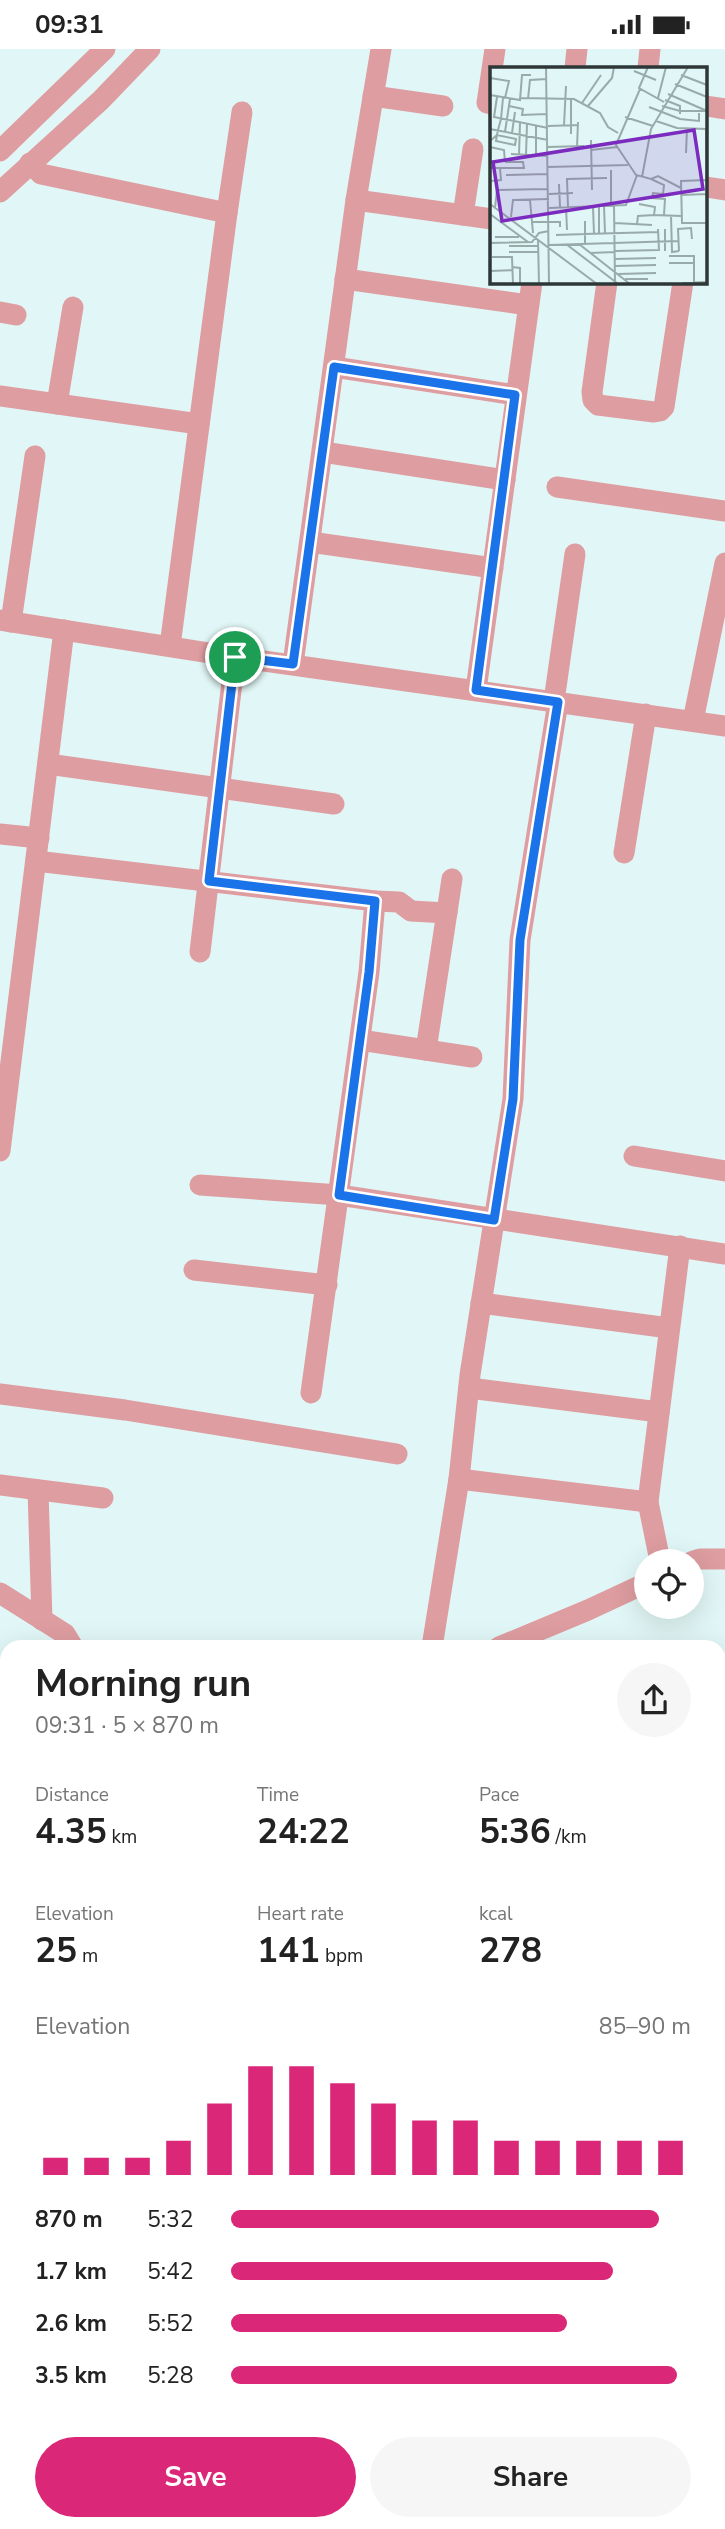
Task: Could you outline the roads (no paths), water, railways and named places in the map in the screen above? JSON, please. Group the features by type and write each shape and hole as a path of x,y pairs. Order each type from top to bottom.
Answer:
{"street":[{"path":"0,151 105,49"},
{"path":"5,177 30,163 100,100 150,49"},
{"path":"293,664 356,200 381,49"},
{"path":"492,67 495,49"},
{"path":"575,67 577,49"},
{"path":"648,67 650,49"},
{"path":"490,79 486,103 490,104"},
{"path":"373,96 443,106"},
{"path":"170,646 242,112"},
{"path":"463,215 473,149"},
{"path":"30,163 41,174 227,213"},
{"path":"356,200 490,219"},
{"path":"345,279 528,305"},
{"path":"476,690 531,283"},
{"path":"607,283 593,400 598,405 654,412 664,407 683,283"},
{"path":"57,404 73,307"},
{"path":"334,367 515,395"},
{"path":"0,395 200,424"},
{"path":"323,452 505,480"},
{"path":"35,456 6,621 235,657 725,726"},
{"path":"557,488 725,511"},
{"path":"310,542 493,568"},
{"path":"433,1640 513,1099 520,940 576,554"},
{"path":"693,721 724,570"},
{"path":"0,1151 64,630"},
{"path":"200,952 235,657"},
{"path":"624,853 646,714"},
{"path":"48,764 334,804"},
{"path":"0,834 39,838"},
{"path":"36,861 399,902 411,911 447,913"},
{"path":"426,1050 452,879"},
{"path":"311,1393 369,972 375,901"},
{"path":"360,1040 472,1057"},
{"path":"634,1156 725,1171"},
{"path":"200,1185 339,1195 725,1254"},
{"path":"658,1549 648,1501 680,1246"},
{"path":"194,1270 327,1285"},
{"path":"481,1303 669,1328"},
{"path":"469,1388 659,1412"},
{"path":"0,1394 125,1410 397,1454"},
{"path":"459,1479 648,1501"},
{"path":"0,1485 103,1498"},
{"path":"38,1490 42,1620"},
{"path":"704,1559 725,1559"},
{"path":"516,1640 634,1589"},
{"path":"0,1593 65,1634 69,1640"}]}
